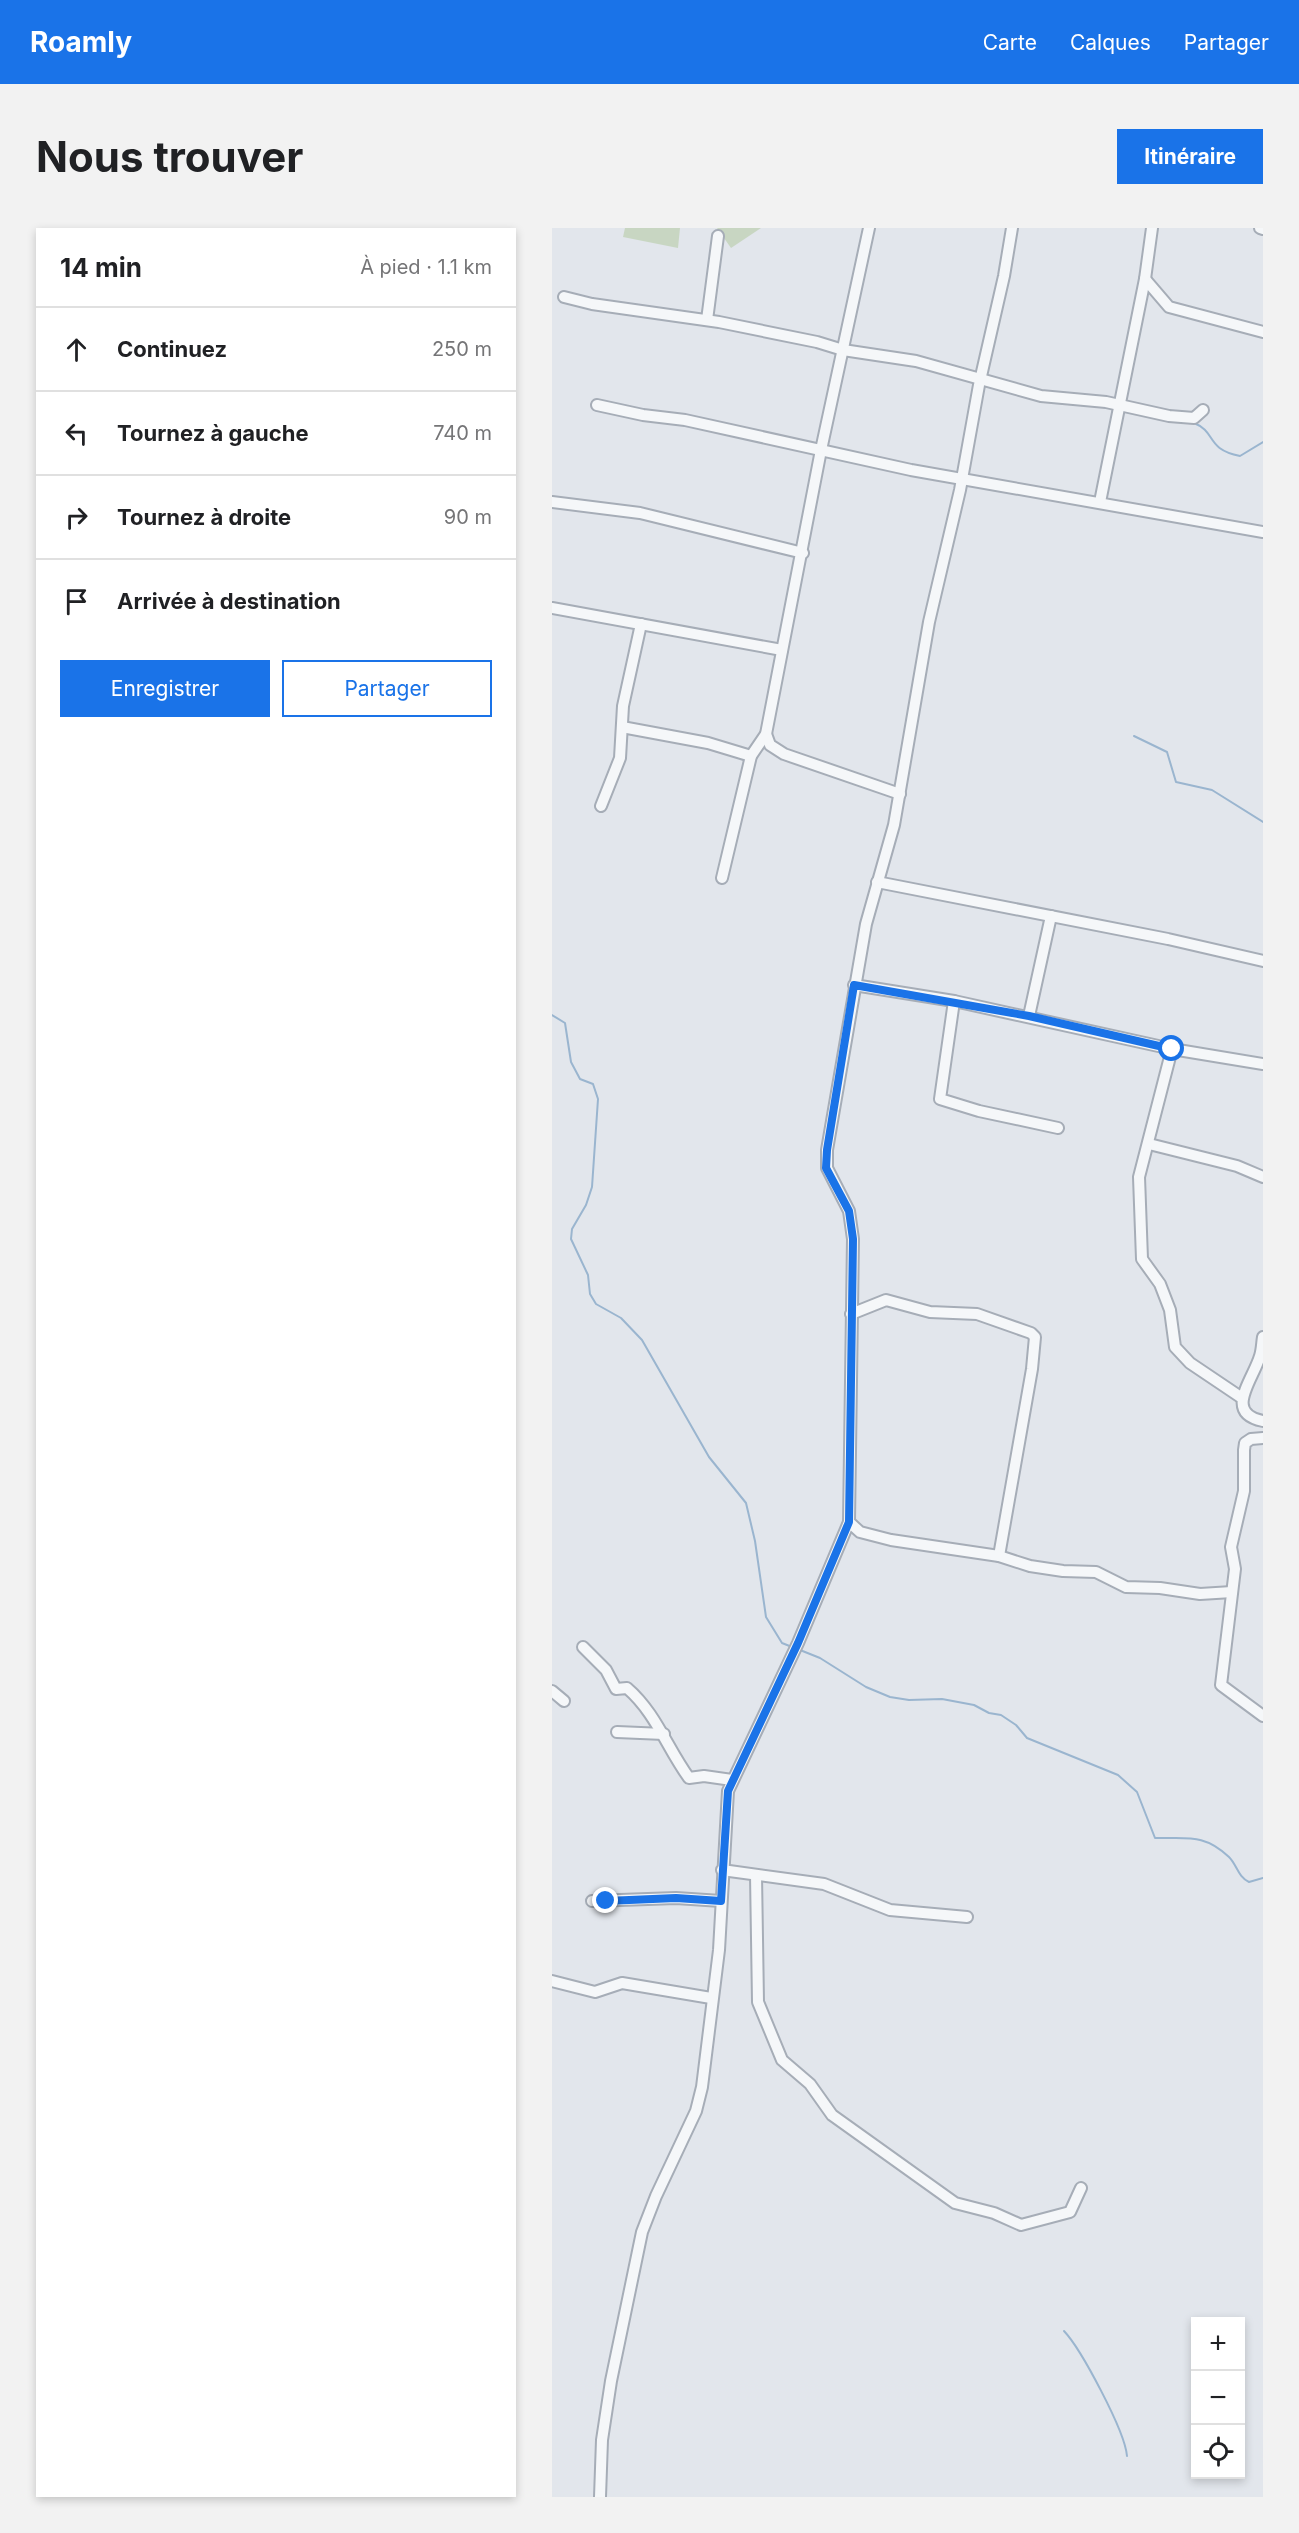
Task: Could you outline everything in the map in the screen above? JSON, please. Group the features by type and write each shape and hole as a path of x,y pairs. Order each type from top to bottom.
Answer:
{"street":[{"path":"722,878 751,756 766,734 803,553 821,450 869,228"},
{"path":"600,2497 602,2440 611,2381 642,2232 656,2196 696,2111 712,2018 711,1998 719,1950 726,1807 732,1780 798,1643 849,1522 853,1239 849,1211 826,1168 827,1150 854,985 900,794 929,622 962,478 1012,228"},
{"path":"1100,502 1145,279 1152,228"},
{"path":"707,320 718,236"},
{"path":"1145,279 1169,307 1263,332"},
{"path":"564,297 592,304 707,320 817,342 843,350 916,361 1041,396 1106,402 1194,418 1203,410"},
{"path":"597,405 643,415 686,420 962,478 1263,532"},
{"path":"552,502 640,513 803,553"},
{"path":"552,608 782,650"},
{"path":"601,806 620,758 623,706 641,624"},
{"path":"622,727 708,743 751,756"},
{"path":"766,734 770,745 784,754 900,794"},
{"path":"877,882 1263,961"},
{"path":"1029,1016 1051,916"},
{"path":"854,985 954,1001 1172,1049 1263,1064"},
{"path":"954,1001 940,1099 1058,1128"},
{"path":"1172,1049 1139,1177 1142,1259 1160,1284 1170,1310 1175,1347 1190,1363 1242,1398"},
{"path":"1149,1144 1237,1166 1263,1177"},
{"path":"851,1314 886,1300 930,1312 977,1314 1031,1333 1035,1337 1031,1374 999,1556"},
{"path":"1263,1337 1261,1355 1242,1398 1244,1411 1250,1419 1263,1421"},
{"path":"1263,1438 1251,1439 1245,1443 1244,1491 1231,1547 1235,1569 1221,1685 1263,1716"},
{"path":"849,1522 860,1532 891,1540 999,1556 1030,1566 1063,1571 1096,1572 1126,1587 1160,1588 1200,1594 1232,1592"},
{"path":"583,1647 606,1670 616,1689 627,1688 639,1698 664,1734 689,1778 704,1776 732,1780"},
{"path":"552,1691 564,1701"},
{"path":"617,1732 664,1734"},
{"path":"722,1870 824,1884 890,1910 967,1917"},
{"path":"756,1875 758,2002 782,2060 810,2084 837,2120 955,2204 994,2213 1021,2225 1070,2212 1082,2188"},
{"path":"592,1901 676,1898 721,1901"},
{"path":"552,1981 595,1992 621,1983 711,1998"}],"green space":[{"path":"625,228 680,228 678,248 623,237"},
{"path":"717,228 761,228 731,248"}],"waterway":[{"path":"1194,423 1206,431 1216,445 1229,453 1240,456 1263,442"},
{"path":"1134,736 1167,752 1176,782 1212,790 1263,822"},
{"path":"552,1015 565,1023 571,1062 580,1079 593,1084 598,1099 592,1187 586,1205 572,1229 571,1239 588,1275 590,1294 596,1304 621,1318 642,1340 709,1457 746,1503 755,1541 766,1617 782,1643 792,1647"},
{"path":"800,1650 820,1658 866,1687 890,1697 909,1700 942,1699 974,1705 989,1713 1001,1715 1016,1725 1027,1738 1118,1775 1137,1792 1155,1838 1186,1838 1203,1841 1220,1849 1229,1857 1245,1880 1249,1882 1263,1878"},
{"path":"1064,2331 1081,2355 1111,2410 1127,2456"}],"route":[{"path":"606,1901 676,1898 721,1901 728,1791 741,1758 762,1720 798,1643 849,1522 853,1239 849,1211 826,1168 854,985 1029,1016 1172,1049"}]}
